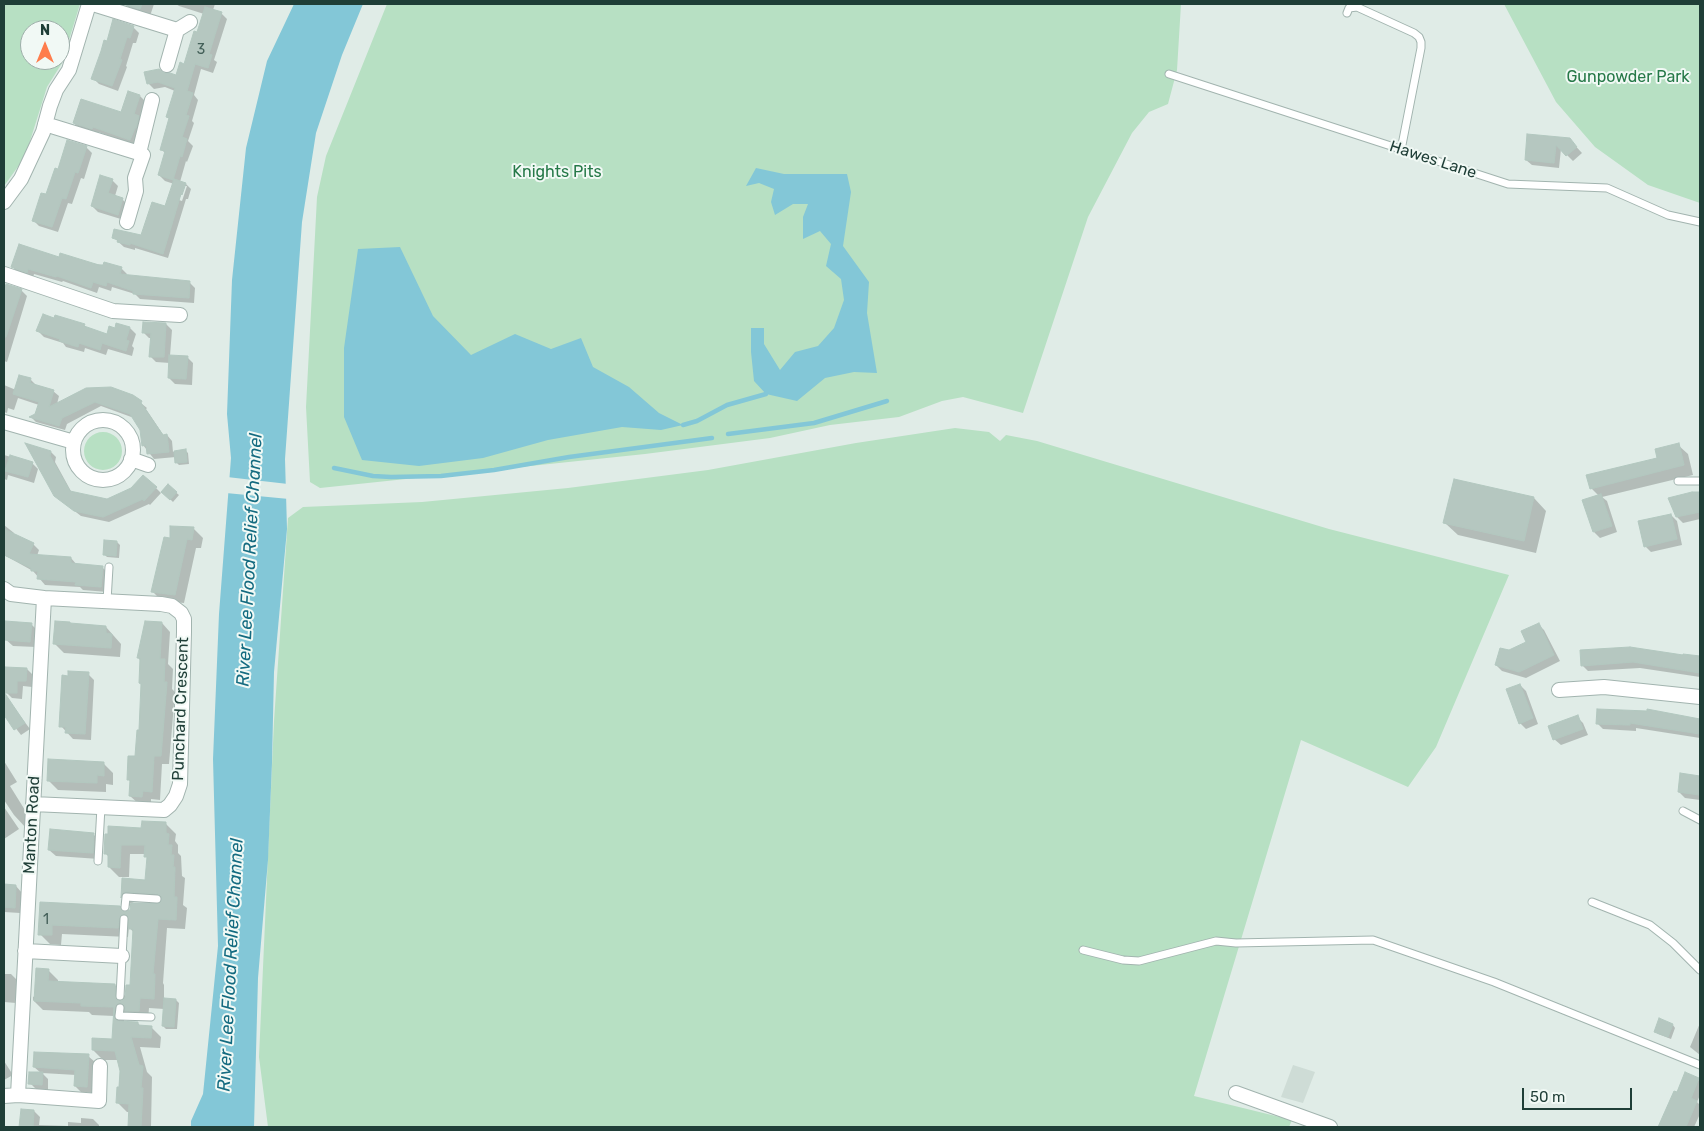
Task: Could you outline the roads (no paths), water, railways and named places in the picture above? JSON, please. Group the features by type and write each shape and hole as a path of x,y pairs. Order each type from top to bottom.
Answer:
{"street":[{"path":"4,202 21,179 45,124 56,90 69,70 89,4"},
{"path":"93,4 178,30"},
{"path":"167,65 178,30 190,22"},
{"path":"139,153 152,100"},
{"path":"45,124 143,155 135,178 136,191 127,222"},
{"path":"4,274 113,310 180,315"},
{"path":"101,420 111,421 126,432 131,440 131,459 121,474 104,480 94,479 79,469 74,461 74,442 84,427 92,422 101,420"},
{"path":"4,422 74,442"},
{"path":"131,459 148,465"},
{"path":"4,588 11,594 44,598"},
{"name":"Punchard Crescent","path":"33,804 164,810 176,796 180,784 184,626 181,613 172,606 161,604 44,598"},
{"name":"Manton Road","path":"11,1096 25,951 44,598"},
{"path":"1559,690 1604,687 1700,698"},
{"path":"25,951 122,956"},
{"path":"11,1096 99,1101 100,1066"},
{"path":"1236,1093 1330,1127"}],"lane":[{"path":"1347,13 1349,8 1358,7 1414,33 1421,42 1401,150"},
{"name":"Hawes Lane","path":"1169,74 1508,184 1607,188 1668,215 1700,222"},
{"path":"1678,481 1700,482"},
{"path":"107,601 109,567"},
{"path":"98,861 101,807"},
{"path":"1683,811 1700,820"},
{"path":"125,907 126,898 157,899"},
{"path":"1592,902 1650,925 1673,943 1700,970"},
{"path":"120,996 124,919"},
{"path":"1083,950 1123,960 1139,961 1216,941 1236,943 1373,940 1494,982 1700,1065"},
{"path":"120,1008 119,1016 151,1017"}],"water":[{"name":"River Lee Flood Relief Channel","path":"294,4 363,4 342,55 316,133 302,222 285,459 287,529 274,672 268,860 258,978 254,1127 191,1127 191,1121 203,1094 218,946 213,759 219,614 231,458 227,414 232,280 246,148 267,61"},
{"path":"756,168 784,174 847,174 851,192 843,246 869,282 867,313 877,373 854,372 825,378 797,401 766,394 754,381 751,328 764,328 764,344 780,370 795,352 818,346 834,328 844,300 841,279 826,266 831,244 820,231 803,239 803,217 808,204 793,204 775,215 771,202 774,189 759,183 746,186"},
{"path":"400,247 433,316 471,355 515,334 551,349 581,338 593,367 629,387 659,413 683,425 661,430 622,427 548,440 483,458 419,466 362,460 344,417 344,348 358,249"}],"waterway":[{"path":"683,425 697,421 727,405 766,394"},
{"path":"728,434 814,423 887,401"},
{"path":"334,468 373,476 441,476 712,438"}],"park label":[{"name":"Gunpowder Park","path":"1628,77"},
{"name":"Knights Pits","path":"557,172"}]}
